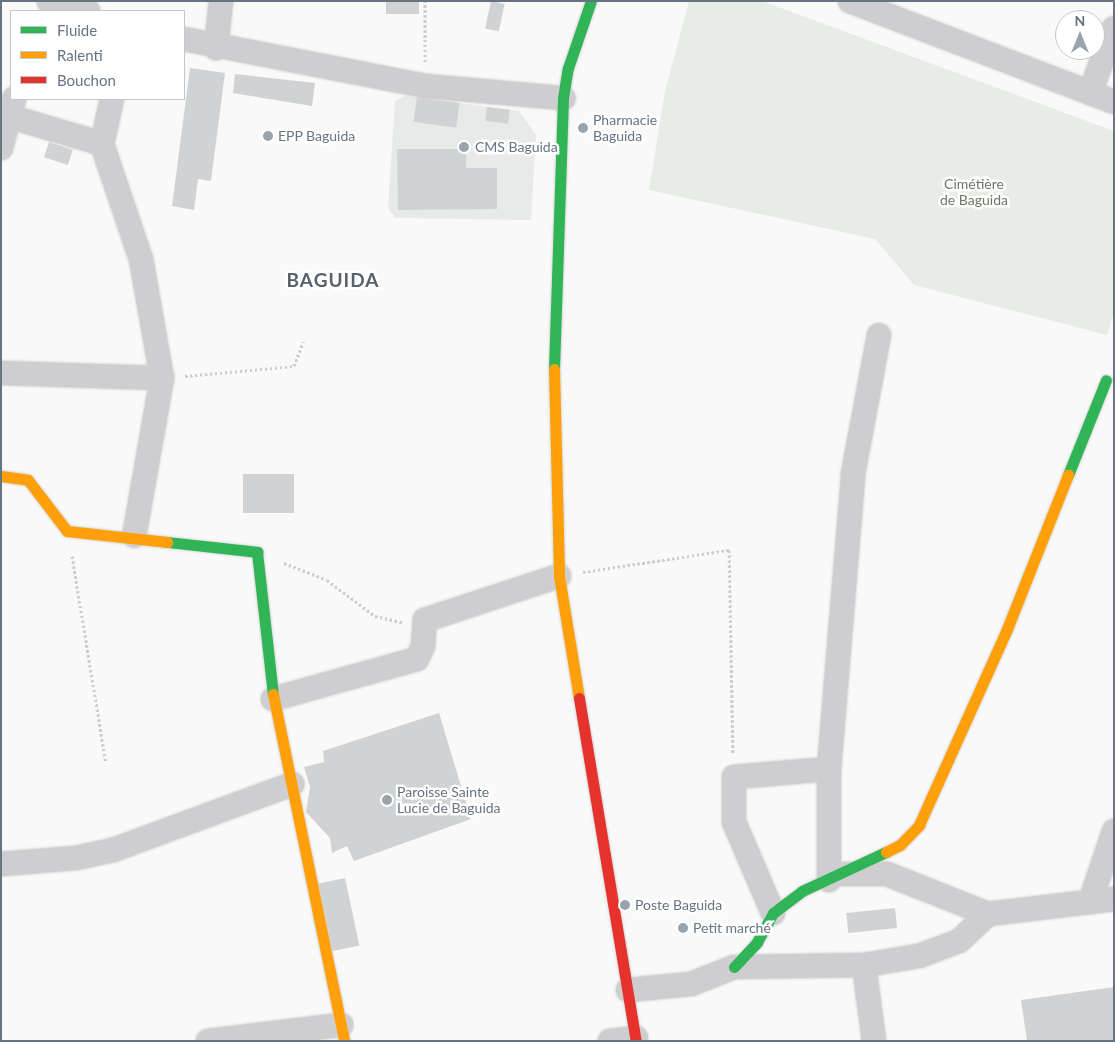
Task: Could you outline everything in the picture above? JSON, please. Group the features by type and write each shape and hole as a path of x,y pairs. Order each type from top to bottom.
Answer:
{"street":[{"path":"49,1 84,10"},
{"path":"216,48 221,1"},
{"path":"591,1 568,68 563,98 554,363 559,576 636,1040 610,1041"},
{"path":"850,1 1114,102"},
{"path":"1090,93 1114,28"},
{"path":"185,39 216,48 425,86 563,98"},
{"path":"112,100 102,144 141,258 162,378 134,536"},
{"path":"1,148 8,110 102,144"},
{"path":"836,877 829,769 853,474 879,335"},
{"path":"1,373 162,378"},
{"path":"734,967 757,942 774,913 802,891 836,877 900,845 919,825 1007,629 1106,380"},
{"path":"1,476 28,480 40,490 67,531 87,537 134,536 257,552 273,699 342,1033 208,1041"},
{"path":"273,699 417,659 423,646 425,620 559,576"},
{"path":"774,913 734,822 734,777 829,769"},
{"path":"1,864 76,858 113,850 292,784"},
{"path":"1090,902 1114,831"},
{"path":"836,877 888,874 988,914 1114,899"},
{"path":"628,990 691,984 734,967 864,965 919,956 959,941 988,914"},
{"path":"864,965 874,1041"}],"path":[{"path":"425,86 426,1"},
{"path":"162,378 294,366 303,342"},
{"path":"67,531 106,763"},
{"path":"559,576 729,550 734,777"},
{"path":"257,552 327,580 375,616"}],"shaded area":[{"name":"CMS Baguida","path":"405,96 519,111 536,135 531,220 395,218 388,208 395,101"}],"green space":[{"name":"Cimétière de Baguida","path":"689,1 762,1 1114,131 1114,313 1107,335 914,285 875,239 649,190 665,91"}],"building":[{"path":"386,1 419,1 419,14 386,14"},
{"path":"491,1 505,4 499,31 485,28"},
{"path":"190,68 225,73 211,181 198,179 194,210 172,206"},
{"path":"235,74 315,83 312,106 233,93"},
{"path":"417,97 460,103 456,128 414,122"},
{"path":"487,107 510,110 508,124 485,121"},
{"path":"49,142 73,150 68,165 44,157"},
{"path":"397,149 466,149 466,168 497,168 497,209 398,210"},
{"path":"243,474 294,474 294,513 243,513"},
{"name":"Paroisse Sainte Lucie de Baguida","path":"439,713 471,819 354,861 347,846 332,853 330,838 306,812 310,787 304,767 324,762 323,751"},
{"path":"345,878 359,945 332,951 318,884"},
{"path":"895,908 897,928 848,933 846,913"},
{"path":"1114,987 1114,1041 1027,1041 1021,1000"}],"traffic: fast":[{"path":"554,369 563,98 568,68 591,1"},
{"path":"1068,475 1106,380"},
{"path":"167,542 257,552 273,694"},
{"path":"734,967 757,942 773,913 802,891 886,852"}],"traffic: slow":[{"path":"554,369 559,576 579,698"},
{"path":"886,852 900,845 919,825 1007,629 1068,475"},
{"path":"1,476 28,480 67,531 167,542"},
{"path":"273,694 344,1041"}],"traffic: jam":[{"path":"579,698 636,1041"}],"place":[{"name":"Pharmacie Baguida","path":"583,128"},
{"name":"EPP Baguida","path":"268,136"},
{"name":"CMS Baguida","path":"464,147"},
{"name":"Paroisse Sainte Lucie de Baguida","path":"387,800"},
{"name":"Poste Baguida","path":"625,905"},
{"name":"Petit marché","path":"683,928"}],"district":[{"name":"BAGUIDA","path":"333,280"}]}
